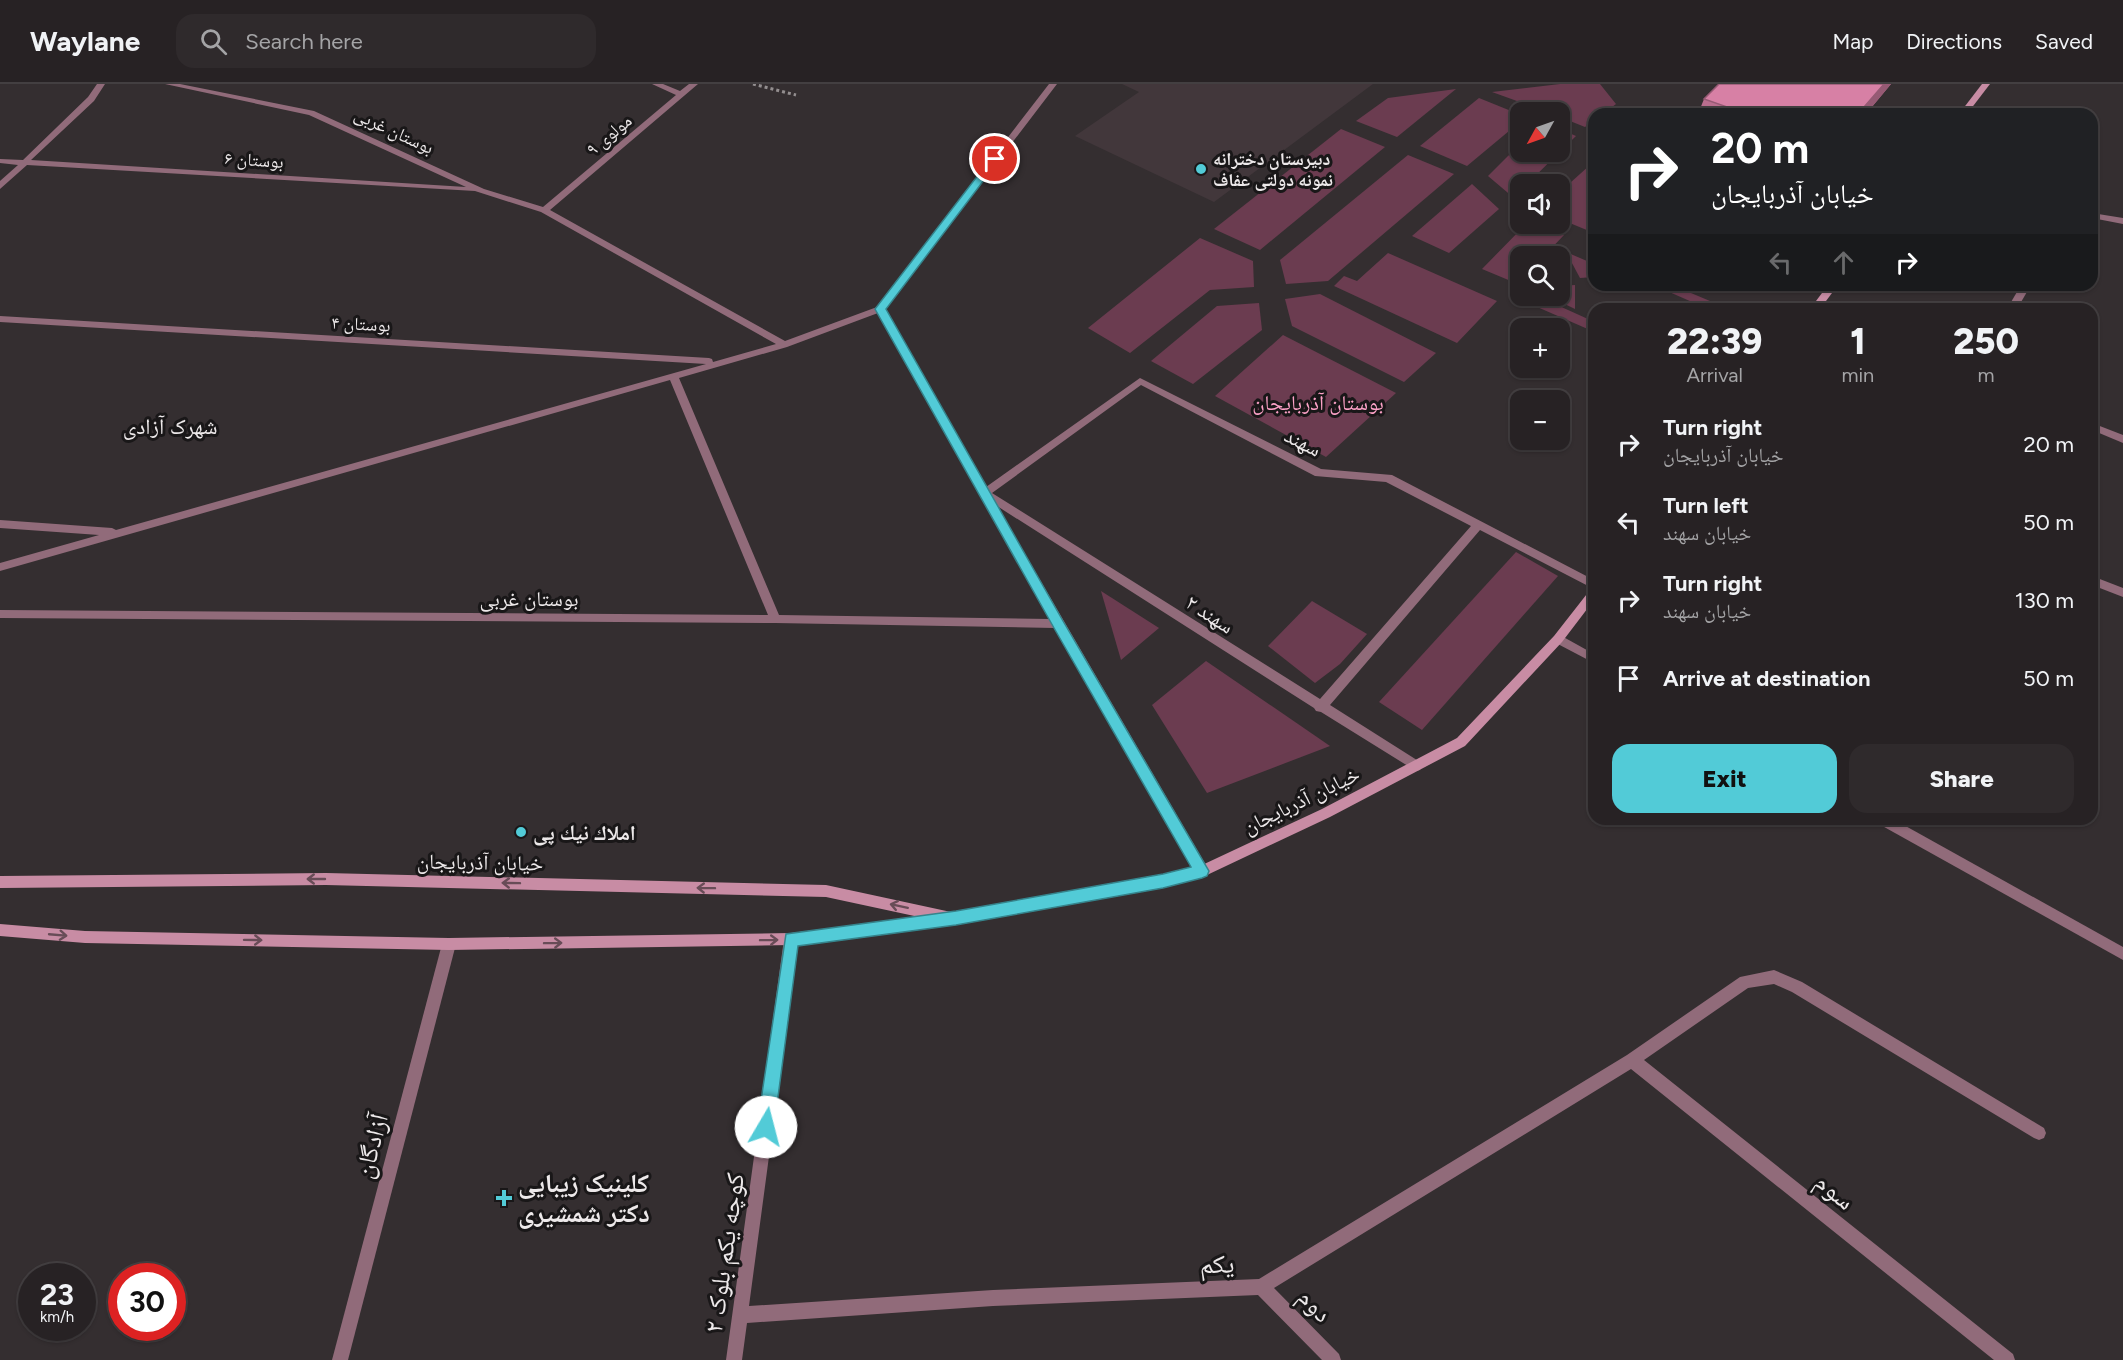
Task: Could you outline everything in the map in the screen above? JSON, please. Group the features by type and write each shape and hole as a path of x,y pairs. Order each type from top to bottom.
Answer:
{"street":[{"path":"0,186 91,99 101,84"},
{"name":"بوستان غربی","path":"169,84 311,113 481,191 544,210 784,345"},
{"path":"656,84 680,94"},
{"name":"مولوی ۹","path":"544,210 694,84"},
{"path":"0,567 784,345 880,309 1053,84"},
{"path":"1968,108 1986,84"},
{"name":"بوستان ۶","path":"0,161 481,191"},
{"path":"2098,216 2123,221"},
{"path":"880,309 1058,624 1202,871"},
{"name":"بوستان ۴","path":"0,319 719,362"},
{"path":"673,375 775,619"},
{"name":"سهند","path":"984,493 1140,381 1319,473 1389,478 1588,582"},
{"path":"2098,429 2123,439"},
{"name":"سهند ۲","path":"984,493 1320,708 1416,766"},
{"path":"0,524 122,533"},
{"path":"1320,708 1478,525"},
{"path":"2098,583 2123,593"},
{"name":"خیابان آذربایجان","path":"0,930 85,937 449,944 791,939 956,918 1163,881 1202,871 1326,813 1461,742 1558,639 1588,602"},
{"name":"بوستان غربی","path":"0,614 775,619 1058,624"},
{"path":"1558,639 1588,656"},
{"path":"1892,825 2123,954"},
{"name":"خیابان آذربایجان","path":"0,882 326,879 826,891 956,918"},
{"name":"کوچه یکم بلوک ۲","path":"734,1360 791,939"},
{"name":"آزادگان","path":"340,1360 449,944"},
{"name":"یکم","path":"740,1315 993,1298 1261,1287 1632,1060 1745,982 1774,977 1797,987 2039,1133"},
{"name":"سوم","path":"1632,1060 2007,1360"},
{"name":"دوم","path":"1261,1287 1333,1360"}],"path":[{"path":"753,84 796,95"}],"shaded area":[{"name":"دبیرستان دخترانه نمونه دولتی عفاف","path":"1122,84 1373,84 1214,202 1075,136 1139,92"}],"green space":[{"path":"1560,84 1600,84 1616,104 1611,108 1588,108 1588,125 1585,127 1570,121 1570,102 1520,102 1492,92"},
{"path":"1456,89 1397,137 1356,121 1388,98"},
{"path":"1479,98 1510,111 1510,130 1467,166 1420,146"},
{"path":"1341,129 1385,147 1260,250 1214,229"},
{"path":"1570,133 1576,136 1570,142"},
{"path":"1510,154 1510,162 1550,162 1537,174 1510,174 1510,195 1488,176"},
{"path":"1408,155 1454,174 1328,281 1286,284 1280,260"},
{"path":"1588,167 1588,231 1570,223 1570,183"},
{"path":"1472,184 1499,209 1449,253 1412,236"},
{"path":"1516,234 1564,235 1554,246 1510,246 1510,281 1482,269"},
{"path":"1200,238 1253,261 1254,287 1210,290 1130,353 1088,328"},
{"path":"1388,253 1497,301 1457,343 1334,286 1344,276 1357,281"},
{"path":"1570,254 1588,261 1588,277 1580,278 1570,259"},
{"path":"1570,285 1575,285 1575,309 1569,306"},
{"path":"1667,291 1686,291 1715,303 1694,303"},
{"name":"بوستان آذربایجان","path":"1320,294 1436,353 1404,382 1292,326 1285,299"},
{"name":"بوستان آذربایجان","path":"1259,303 1262,330 1193,384 1151,361 1217,306"},
{"path":"1535,306 1559,306 1588,319 1588,329 1570,321 1570,318 1562,318"},
{"name":"بوستان آذربایجان","path":"1283,335 1396,393 1326,457 1215,396"},
{"path":"1516,552 1558,576 1422,730 1379,702"},
{"path":"1101,591 1159,628 1121,660"},
{"path":"1312,601 1367,634 1340,664 1315,683 1268,646"},
{"path":"1206,661 1330,746 1207,793 1152,705"}],"building":[{"path":"1719,84 1884,84 1863,108 1730,108 1704,99"}],"place":[{"name":"دبیرستان دخترانه نمونه دولتی عفاف","path":"1201,169"},
{"name":"املاك نيك پى","path":"521,832"},
{"name":"کلینیک زیبایی دکتر شمشیری","path":"504,1198"}],"district":[{"name":"شهرک آزادی","path":"170,426"}],"route":[{"path":"766,1127 791,939 956,918 1163,881 1202,871 1058,624 880,309 995,159"}]}
